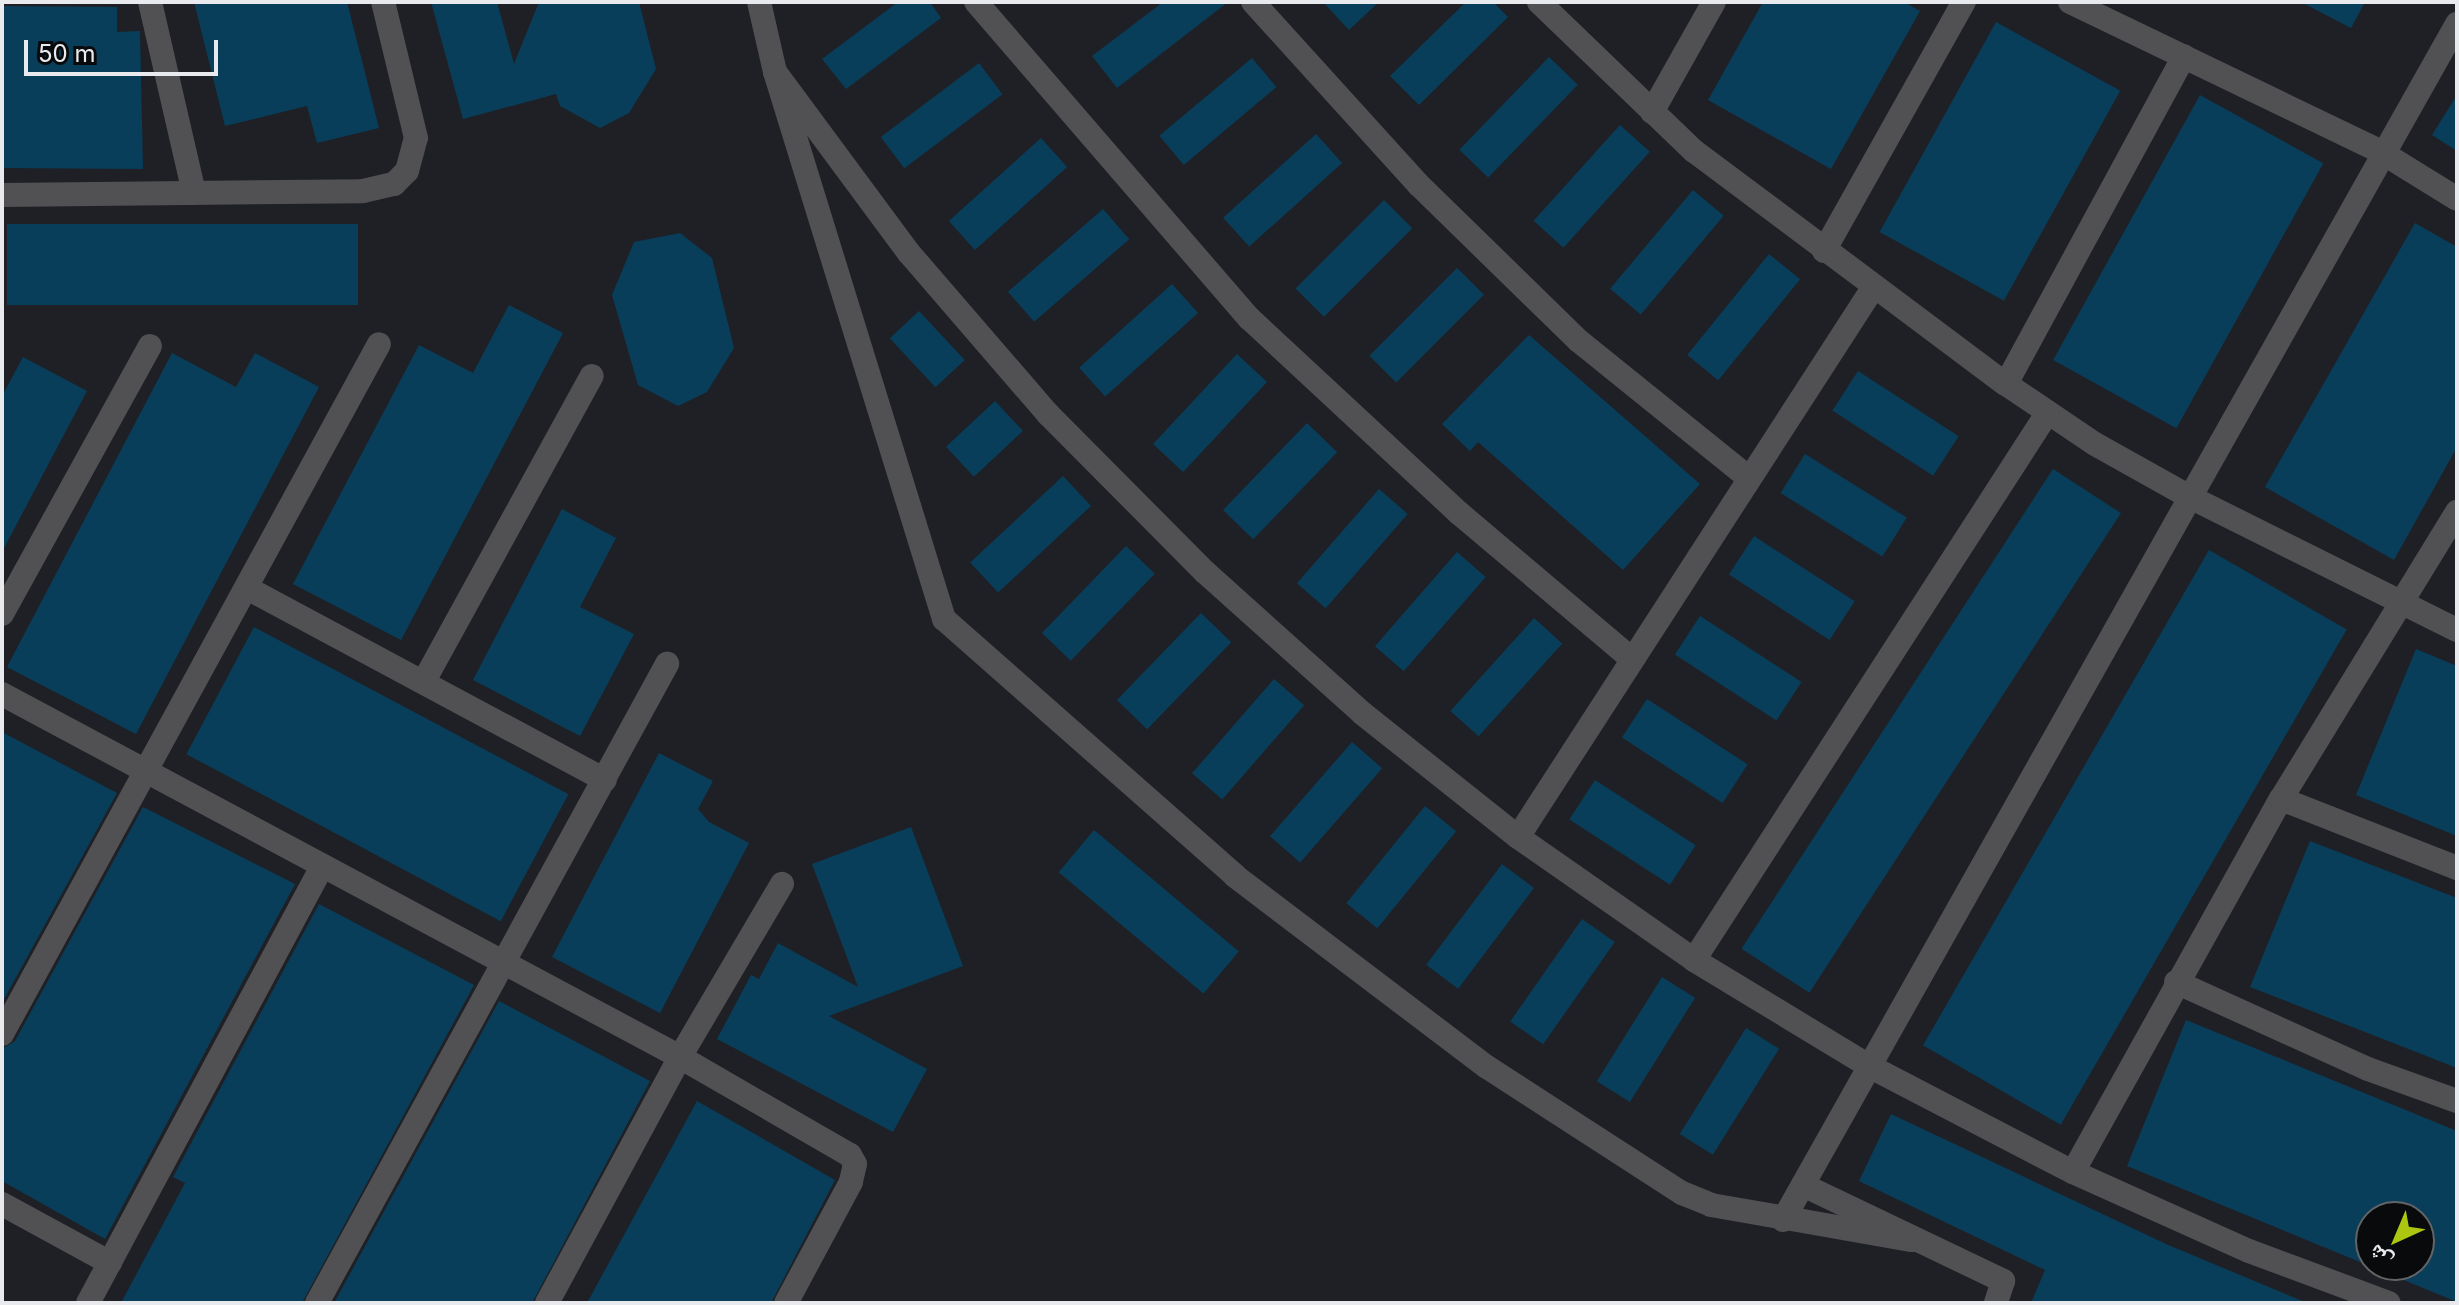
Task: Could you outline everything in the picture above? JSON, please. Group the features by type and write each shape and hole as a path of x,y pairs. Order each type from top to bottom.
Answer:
{"street":[{"path":"150,2 194,193"},
{"path":"2,195 363,191 394,184 407,171 416,138 383,2"},
{"path":"759,2 775,72 944,619 1235,876 1412,1015 1682,1193 1738,1213 1912,1240"},
{"path":"976,2 1249,318 1459,513 1632,659"},
{"path":"1253,2 1419,185 1579,341 1749,478"},
{"path":"1539,2 1694,151 1873,288 2006,384 2188,496 2401,606 2457,630"},
{"path":"1652,112 1714,2"},
{"path":"1824,251 1964,2"},
{"path":"2070,2 2381,152 2457,199"},
{"path":"1783,1220 2381,152 2457,24"},
{"path":"2006,384 2184,56"},
{"path":"775,72 909,253 1048,414 1205,572 1328,682 1518,837 1694,960 1869,1066 2073,1172 2249,1251 2389,1303"},
{"path":"1518,837 1873,288"},
{"path":"2,1034 379,344"},
{"path":"2,614 150,346"},
{"path":"424,681 592,376"},
{"path":"1694,960 2048,412"},
{"path":"2073,1172 2176,982 2281,799 2457,512"},
{"path":"247,588 605,780"},
{"path":"317,1303 667,664"},
{"path":"2,694 680,1057 842,1150 855,1164 851,1182 786,1303"},
{"path":"2281,799 2457,868"},
{"path":"88,1303 322,866"},
{"path":"547,1303 680,1057 782,884"},
{"path":"2176,982 2368,1069 2457,1101"},
{"path":"1803,1185 1912,1240 2003,1281 1996,1303"},
{"path":"2,1204 110,1263"}],"building":[{"path":"194,2 347,2 379,128 317,143 307,106 225,126"},
{"path":"431,2 497,2 514,64 539,2 639,2 656,69 629,113 600,128 560,106 556,94 463,119"},
{"path":"898,2 930,2 941,18 846,89 822,59"},
{"path":"1163,2 1228,2 1117,88 1092,56"},
{"path":"1323,2 1379,2 1349,30"},
{"path":"1466,2 1493,2 1508,17 1419,105 1390,76"},
{"path":"1763,2 1904,2 1920,11 1831,169 1708,100"},
{"path":"2301,2 2365,2 2351,28"},
{"path":"2,6 117,7 117,32 140,31 143,169 2,168"},
{"path":"1996,22 2120,91 2004,301 1880,232"},
{"path":"1549,57 1578,85 1488,178 1459,150"},
{"path":"1252,58 1276,87 1184,165 1159,136"},
{"path":"979,63 1002,94 904,168 881,137"},
{"path":"2200,95 2323,163 2176,428 2053,360"},
{"path":"2457,95 2457,151 2432,135"},
{"path":"1620,125 1650,152 1563,248 1534,221"},
{"path":"1316,134 1342,163 1249,247 1223,218"},
{"path":"1041,138 1067,167 975,250 949,221"},
{"path":"1693,190 1724,216 1641,315 1610,289"},
{"path":"1384,200 1412,228 1324,317 1296,288"},
{"path":"1103,209 1129,239 1034,322 1008,292"},
{"path":"2415,223 2457,247 2457,447 2394,560 2265,487"},
{"path":"7,224 358,224 358,305 7,305"},
{"path":"680,233 712,258 734,348 707,392 678,406 638,385 612,295 634,242"},
{"path":"1769,254 1800,279 1718,380 1687,355"},
{"path":"1457,268 1484,295 1396,383 1369,356"},
{"path":"1172,284 1198,313 1105,397 1079,368"},
{"path":"509,305 563,333 401,640 293,584 419,345 473,373"},
{"path":"919,311 965,360 935,387 890,338"},
{"path":"1529,335 1700,484 1623,570 1478,442 1470,451 1442,424"},
{"path":"172,353 236,387 255,353 319,387 136,734 7,667"},
{"path":"1237,354 1267,382 1183,472 1153,444"},
{"path":"23,357 87,391 2,552 2,396"},
{"path":"1858,371 1959,436 1933,476 1832,410"},
{"path":"995,401 1023,431 974,477 946,447"},
{"path":"1307,423 1337,452 1253,539 1223,510"},
{"path":"1805,454 1907,518 1882,557 1781,493"},
{"path":"2053,469 2121,513 1809,993 1741,949"},
{"path":"1063,476 1091,506 998,593 970,563"},
{"path":"1379,489 1408,514 1326,608 1297,583"},
{"path":"562,509 616,538 580,607 634,634 580,736 473,680"},
{"path":"1754,536 1855,601 1830,640 1729,575"},
{"path":"1126,546 1155,574 1071,661 1042,633"},
{"path":"2209,550 2347,630 2061,1125 1923,1045"},
{"path":"1457,552 1486,577 1404,671 1375,646"},
{"path":"1201,613 1231,642 1147,729 1117,700"},
{"path":"1700,616 1801,682 1776,720 1675,655"},
{"path":"1534,618 1562,643 1479,736 1450,711"},
{"path":"254,627 568,794 501,921 186,754"},
{"path":"2416,649 2457,666 2457,836 2356,795"},
{"path":"1274,679 1304,705 1222,800 1192,773"},
{"path":"1647,699 1748,764 1723,803 1622,738"},
{"path":"2,732 117,793 2,1003"},
{"path":"1352,742 1382,768 1300,863 1270,836"},
{"path":"659,753 713,781 698,809 709,822 749,843 660,1013 552,957"},
{"path":"1595,780 1696,845 1670,885 1569,819"},
{"path":"1425,806 1456,831 1377,928 1346,903"},
{"path":"143,807 295,884 105,1239 2,1181 2,1049 15,1041"},
{"path":"911,827 963,966 829,1016 927,1069 893,1132 717,1039 751,975 759,979 778,943 858,987 812,864"},
{"path":"1094,830 1239,951 1203,994 1059,872"},
{"path":"2310,841 2457,898 2457,1068 2250,987"},
{"path":"1502,864 1534,888 1458,989 1426,965"},
{"path":"319,904 474,985 302,1303 121,1303 185,1183 173,1177"},
{"path":"1582,919 1615,942 1543,1044 1510,1021"},
{"path":"1662,977 1695,998 1630,1102 1597,1081"},
{"path":"499,1001 650,1081 532,1303 334,1303"},
{"path":"2186,1020 2457,1131 2457,1302 2406,1281 2435,1281 2435,1201 2355,1201 2355,1260 2127,1166"},
{"path":"1746,1028 1779,1049 1713,1155 1680,1134"},
{"path":"697,1101 835,1180 771,1303 587,1303"},
{"path":"1891,1114 2166,1244 2307,1303 2031,1303 2045,1270 1859,1181"}]}
